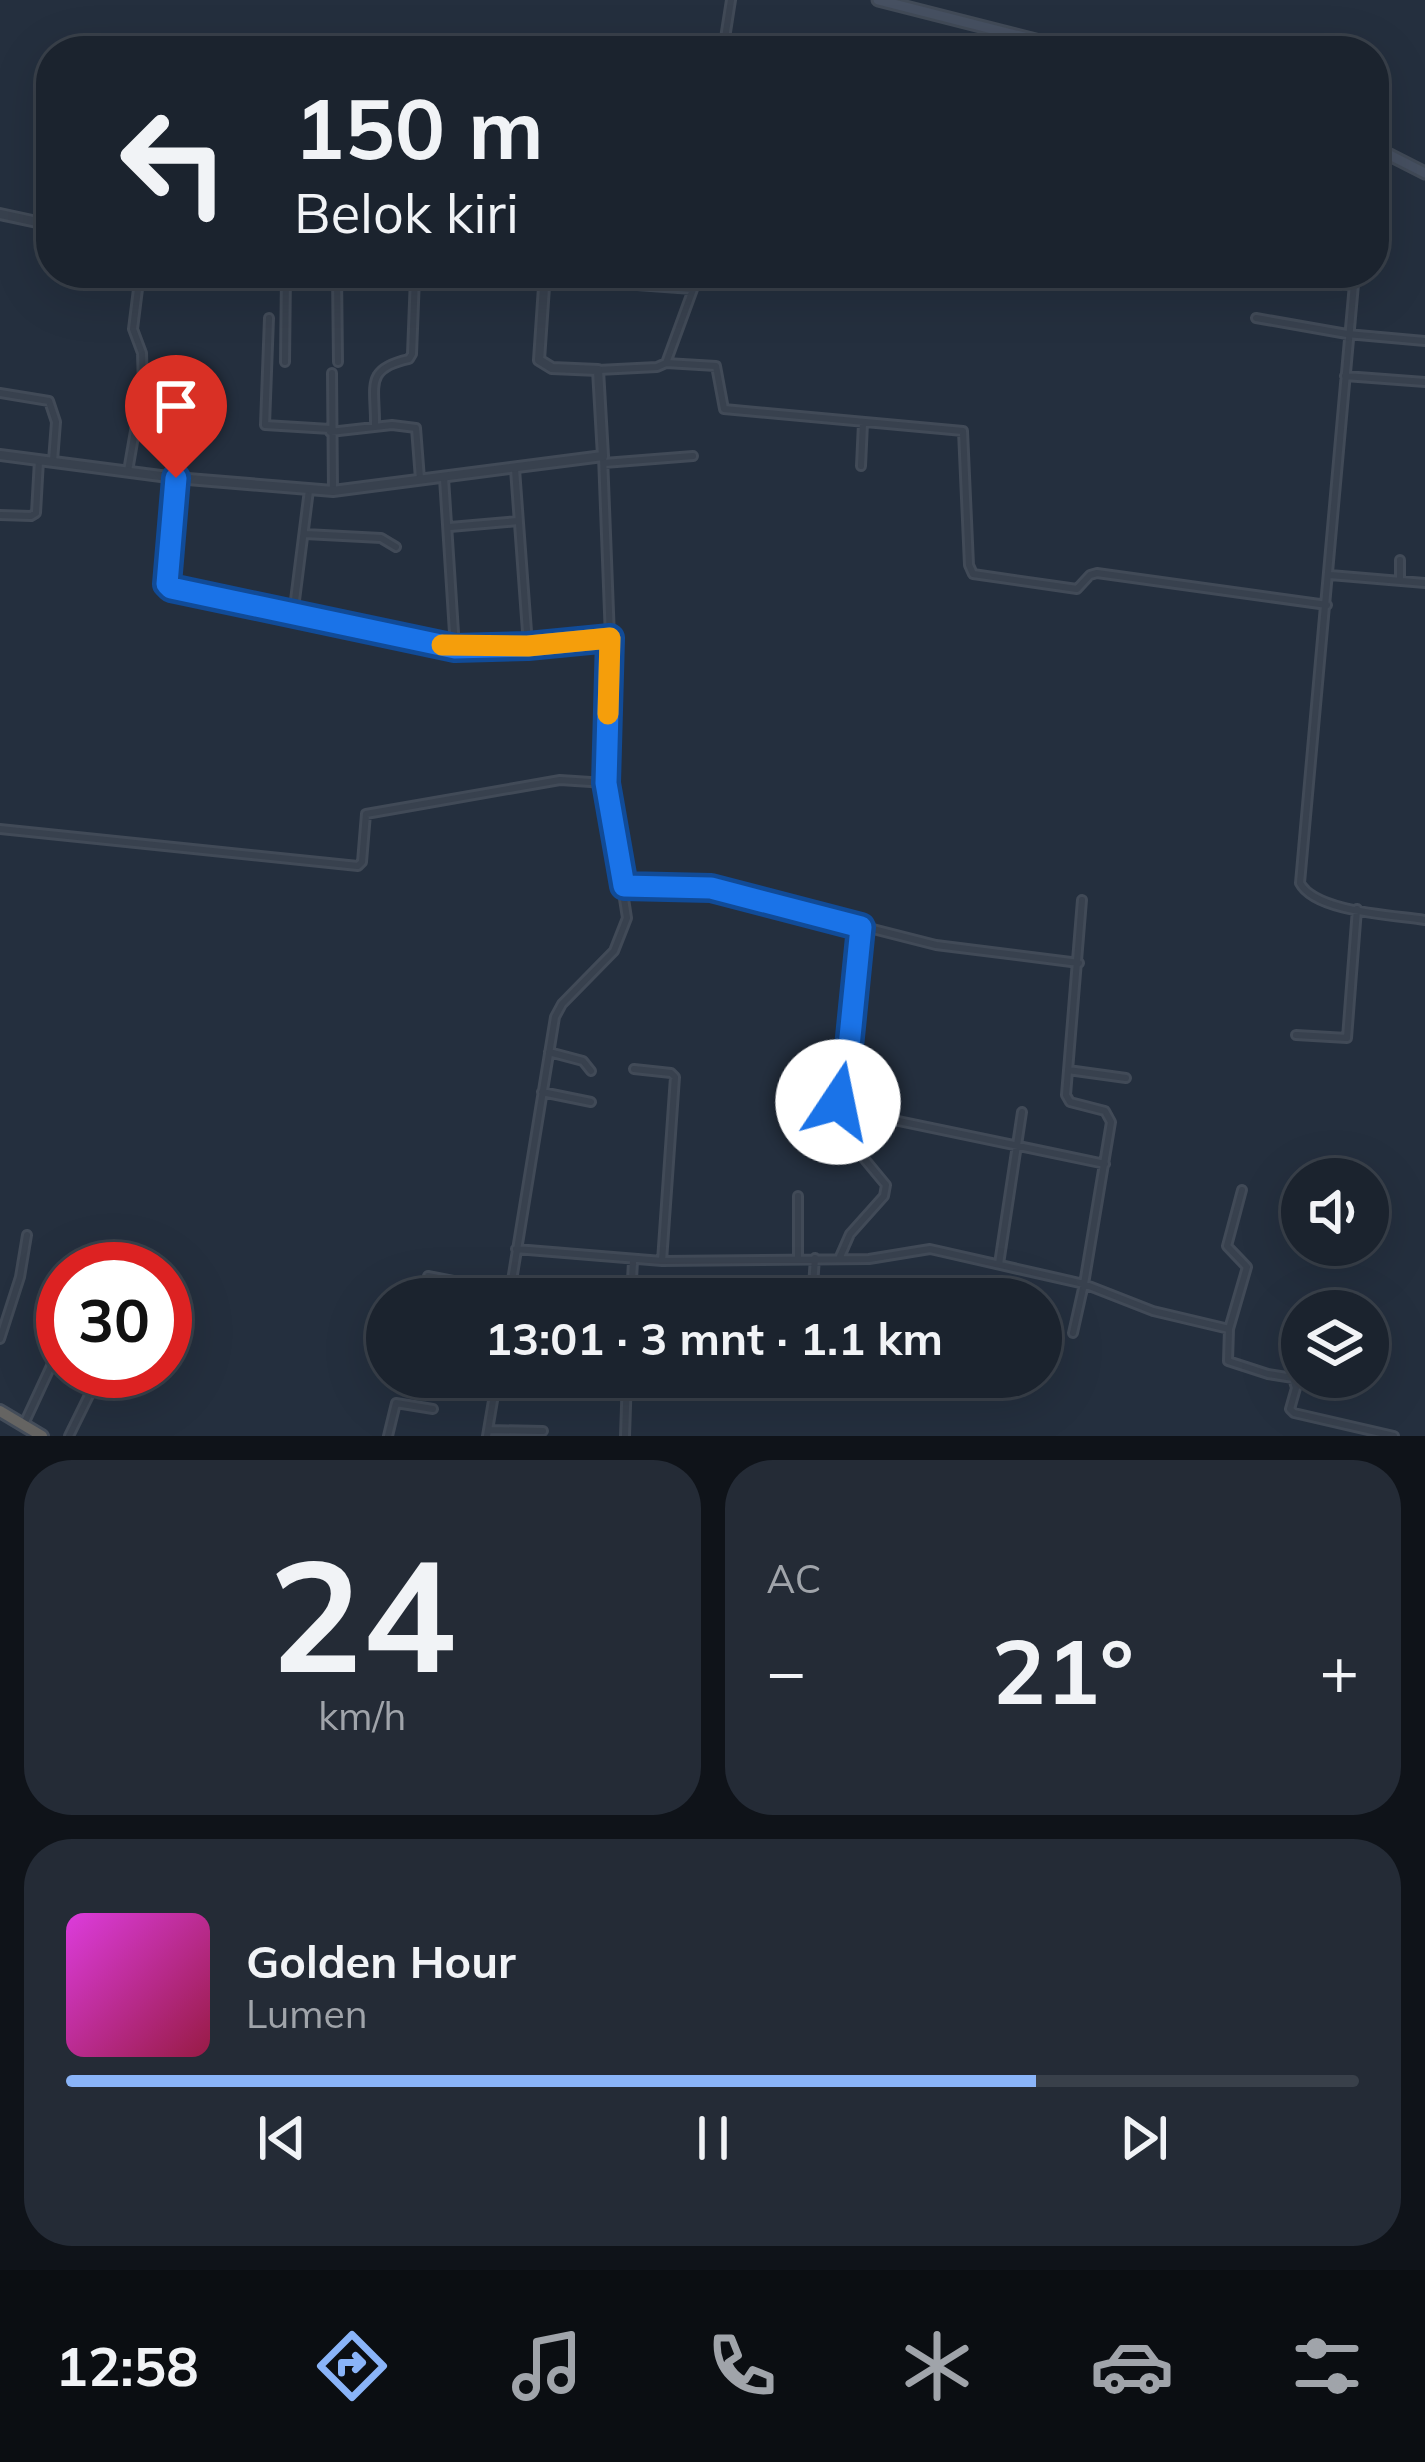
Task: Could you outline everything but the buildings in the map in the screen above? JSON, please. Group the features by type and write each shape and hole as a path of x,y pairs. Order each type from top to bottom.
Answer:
{"highway":[{"path":"0,1411 42,1436"}],"main road":[{"path":"878,0 1020,36"},
{"path":"1389,155 1425,173"}],"street":[{"path":"725,36 731,0"},
{"path":"0,214 36,222"},
{"path":"128,471 143,385 142,353 133,329 138,288"},
{"path":"285,362 286,288"},
{"path":"338,362 340,288"},
{"path":"375,427 378,372 412,354 415,288"},
{"path":"544,288 539,360 552,368 657,368 666,363 716,366 724,410 964,434 973,574 1077,589 1097,573 1327,605"},
{"path":"666,363 692,289 683,288"},
{"path":"1354,288 1300,883 1315,899 1425,920"},
{"path":"269,318 264,423 330,431 416,428 419,479"},
{"path":"1256,318 1425,341"},
{"path":"512,1278 558,1010 606,962 627,918 606,783 610,638 598,370"},
{"path":"332,373 333,491"},
{"path":"1345,376 1425,382"},
{"path":"0,393 49,401 56,422 53,461"},
{"path":"861,466 863,423"},
{"path":"0,455 176,478 333,491 603,460 693,456"},
{"path":"0,515 36,513 39,460"},
{"path":"515,469 528,646"},
{"path":"176,478 169,586 455,648 610,638"},
{"path":"445,478 455,648"},
{"path":"293,616 309,490"},
{"path":"448,527 518,521"},
{"path":"305,534 382,538 396,547"},
{"path":"1400,560 1400,581"},
{"path":"1330,575 1425,583"},
{"path":"0,830 358,866 366,814 560,780 606,783"},
{"path":"624,886 711,888 965,950 1079,963"},
{"path":"1073,1333 1110,1118 1106,1111 1068,1100 1082,900"},
{"path":"1296,1035 1347,1038 1357,909"},
{"path":"839,1259 860,1219 886,1190 883,1179 833,1121 848,1057 861,927"},
{"path":"549,1052 583,1061 591,1071"},
{"path":"634,1069 675,1077 662,1262"},
{"path":"1068,1070 1126,1078"},
{"path":"542,1092 592,1102"},
{"path":"836,1108 1105,1164"},
{"path":"999,1264 1022,1112"},
{"path":"1242,1190 1227,1246 1247,1267 1229,1329 1228,1361 1294,1379 1294,1413 1394,1436"},
{"path":"798,1196 798,1258"},
{"path":"0,1339 20,1277 27,1235"},
{"path":"516,1250 662,1262 877,1258 930,1250 1084,1284 1153,1311 1229,1329"},
{"path":"814,1278 815,1258"},
{"path":"632,1278 633,1259"},
{"path":"428,1276 436,1278"},
{"path":"24,1424 36,1398"},
{"path":"69,1436 88,1398"},
{"path":"493,1398 488,1433 543,1431"},
{"path":"625,1436 626,1398"},
{"path":"388,1436 396,1403 433,1409"}],"slow traffic":[{"path":"442,645 528,646 610,638 608,714"}],"route":[{"path":"176,478 168,557 171,588 455,648 610,638 606,783 624,886 711,888 861,927 848,1057 838,1102"}]}
